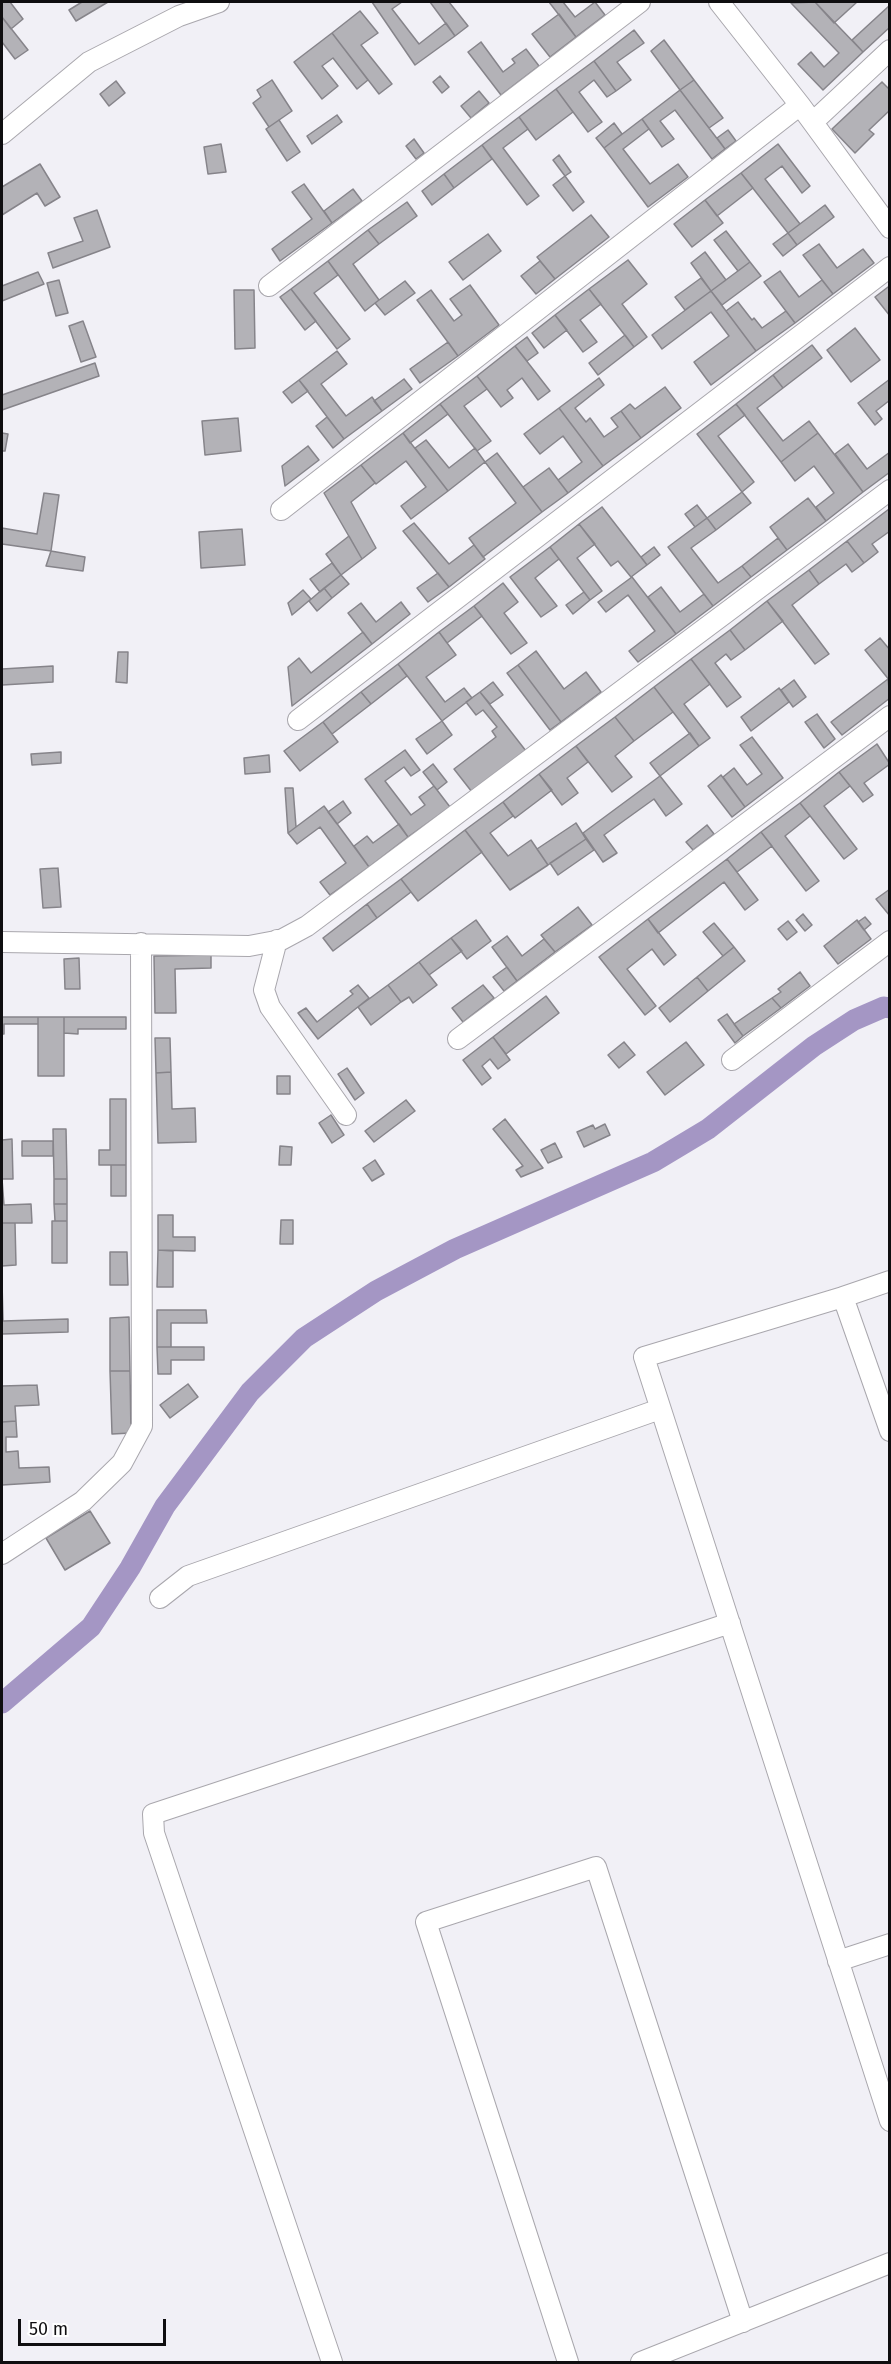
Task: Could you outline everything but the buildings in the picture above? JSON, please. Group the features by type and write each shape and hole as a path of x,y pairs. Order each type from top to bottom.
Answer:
{"street":[{"path":"2,134 89,62 179,16 219,2"},
{"path":"269,286 640,2"},
{"path":"719,2 801,105 890,228"},
{"path":"813,122 890,50"},
{"path":"281,510 801,105"},
{"path":"298,720 890,267"},
{"path":"2,942 249,946 277,940 307,926 890,490"},
{"path":"458,1039 890,717"},
{"path":"277,940 264,990 270,1007 346,1115"},
{"path":"732,1060 890,941"},
{"path":"2,1554 83,1501 122,1463 142,1426 141,943"},
{"path":"890,1281 644,1357 890,2121"},
{"path":"843,1297 890,1431"},
{"path":"160,1598 188,1576 660,1409"},
{"path":"332,2362 154,1833 153,1814 730,1623"},
{"path":"568,2362 426,1922 596,1867 743,2322"},
{"path":"838,1961 890,1944"},
{"path":"641,2362 890,2263"}],"waterway":[{"path":"2,1703 91,1627 130,1568 165,1506 250,1392 304,1338 376,1291 455,1249 653,1162 708,1129 814,1046 854,1020 884,1007 890,1008"}]}
